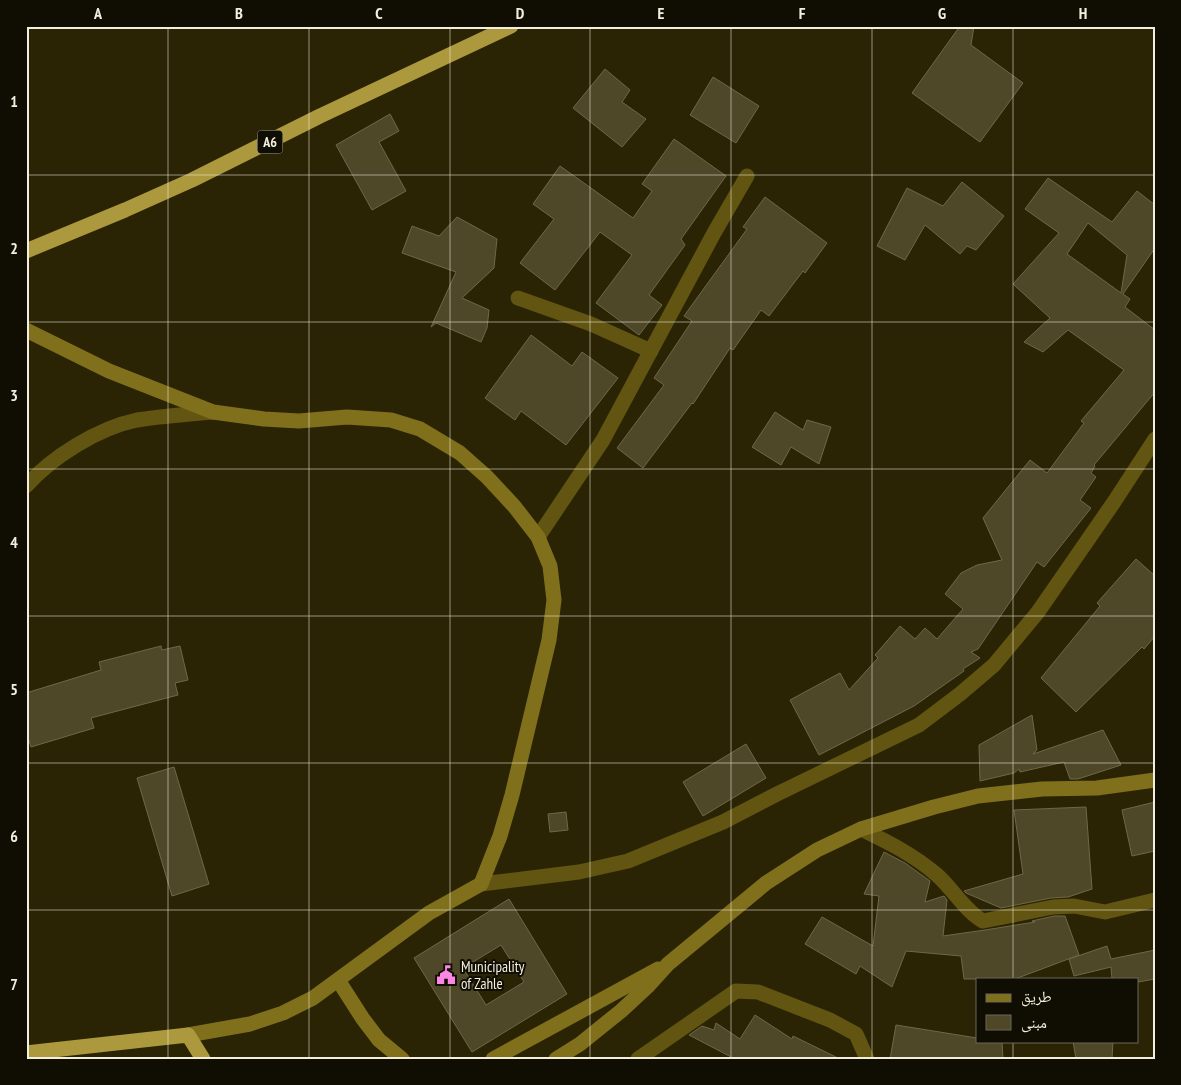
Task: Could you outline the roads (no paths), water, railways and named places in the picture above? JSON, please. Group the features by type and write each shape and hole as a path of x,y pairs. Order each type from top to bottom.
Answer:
{"highway":[{"name":"A6","path":"26,251 192,180 329,112 511,26"},
{"path":"26,1053 188,1035 203,1059"}],"street":[{"path":"538,537 603,440 722,218 747,176"},
{"path":"518,298 591,324 652,351"},
{"path":"26,330 109,371 213,412 264,419 299,421 347,417 391,420 420,429 460,453 487,477 514,506 538,537 550,566 554,600 549,640 512,795 500,836 481,884"},
{"path":"26,486 38,473 84,441 108,430 135,421 213,412"},
{"path":"188,1035 250,1024 283,1013 313,998 429,913 481,884 579,872 628,861 723,822 919,725 994,665 1038,612 1155,439"},
{"path":"556,1059 580,1044 621,1011 668,964 766,883 817,850 861,829 978,796 1042,790 1097,788 1155,780"},
{"path":"861,829 916,859 949,886 975,917 983,921 1060,907 1074,906 1105,912 1155,900"},
{"path":"493,1059 668,964"},
{"path":"338,980 379,1040 402,1059"},
{"path":"638,1059 736,992 758,992 830,1020 856,1034 867,1059"}],"place":[{"name":"Municipality of Zahle","path":"446,975"}]}
